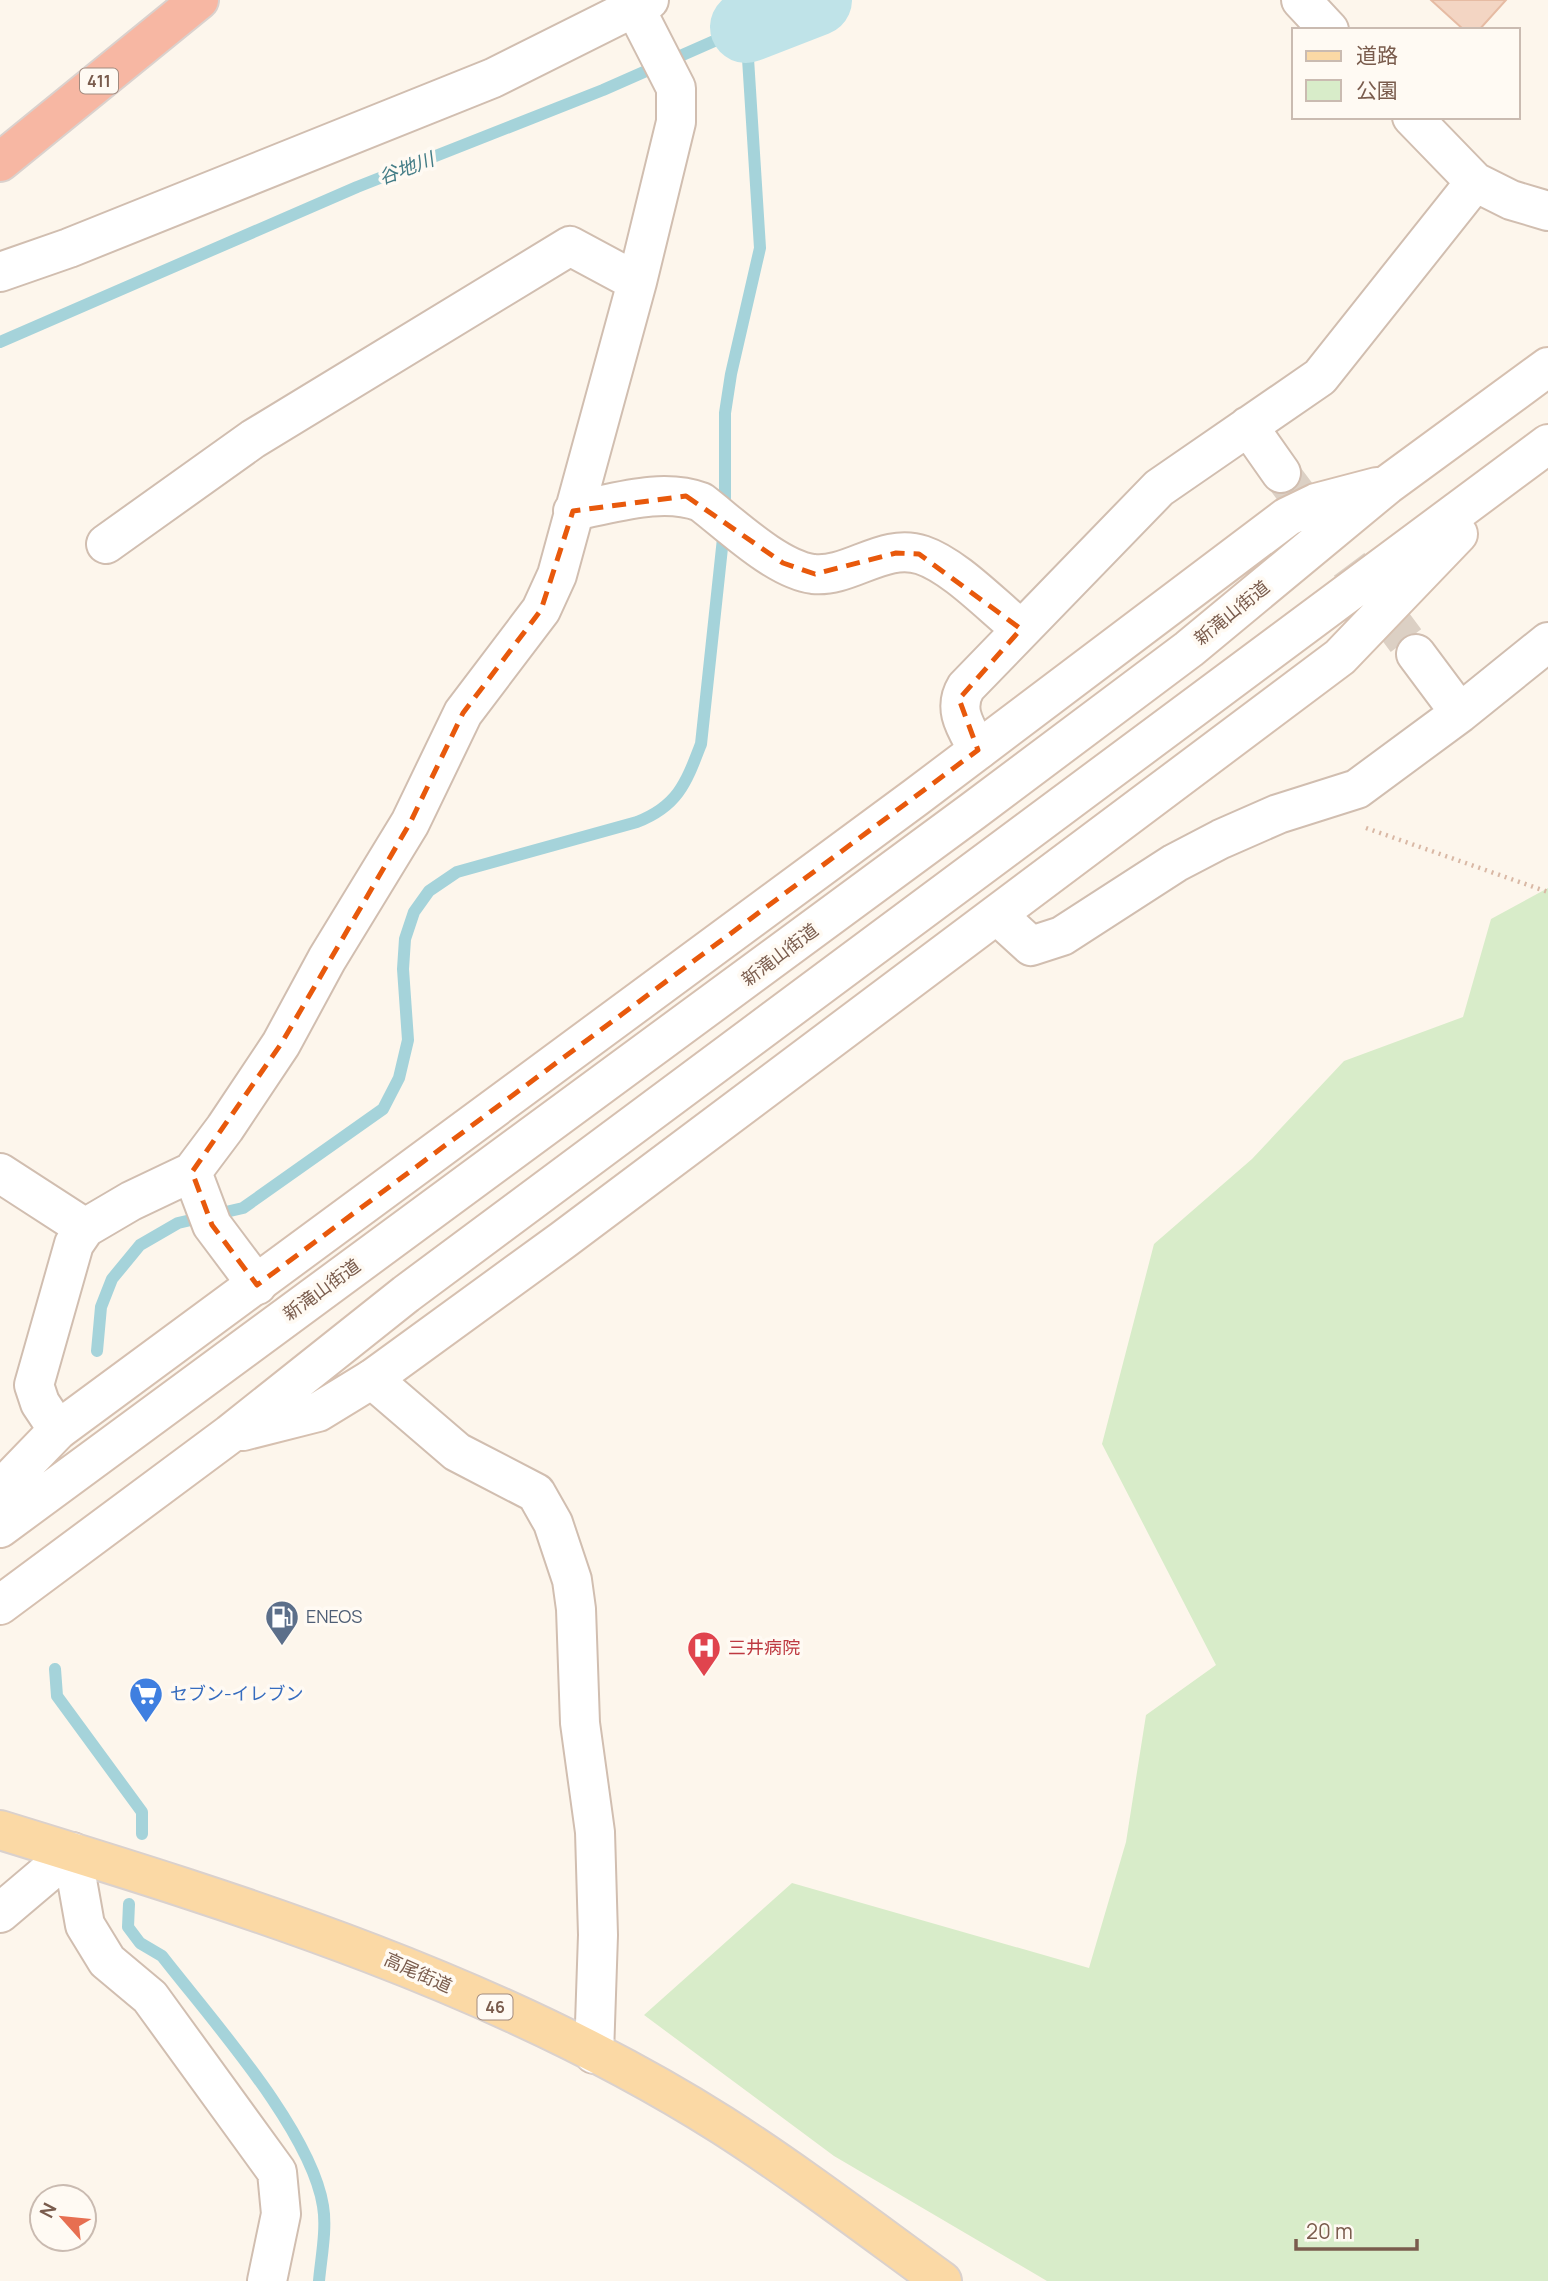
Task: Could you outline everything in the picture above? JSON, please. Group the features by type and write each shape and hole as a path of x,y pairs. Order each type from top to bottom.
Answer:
{"highway":[{"name":"411","path":"0,162 199,0"}],"main road":[{"path":"1301,0 1327,28"},
{"path":"0,272 69,248 493,78 640,8 676,89 676,122 637,282 556,575 541,610 463,713 410,823 327,959 281,1044 196,1181 131,1201 85,1228 74,1244 34,1385 40,1403 58,1430"},
{"path":"1414,119 1475,182 1511,200 1548,211"},
{"path":"978,750 960,713 959,699 1021,629 1159,488 1320,377 1475,182"},
{"path":"106,544 254,439 570,246 637,282"},
{"name":"新滝山街道","path":"0,1528 1027,771 1189,649 1387,485 1548,367"},
{"path":"1248,426 1281,473"},
{"path":"230,1434 318,1412 372,1378 563,1240 997,915 1340,657 1541,450"},
{"path":"0,1605 230,1434 406,1294 1541,450"},
{"path":"0,1490 58,1430 978,750 1287,517 1316,503 1387,485"},
{"path":"573,511 669,494 701,502 783,563 815,574 834,572 896,553 919,554 937,562 1021,629"},
{"path":"997,915 1031,946 1062,936 1175,863 1278,814 1357,789 1460,713 1548,642"},
{"path":"1416,654 1460,713"},
{"path":"0,1173 85,1228"},
{"path":"196,1181 212,1225 257,1285"},
{"path":"372,1378 457,1452 536,1493 553,1523 572,1580 576,1609 580,1723 595,1832 598,1935 594,2054"},
{"name":"高尾街道","path":"0,1830 359,1947 594,2054 722,2125 942,2281"},
{"path":"0,1913 72,1852"},
{"path":"72,1852 85,1925 107,1961 150,1997 277,2172 281,2214 267,2281"}],"path":[{"path":"1306,807 1548,892"}],"highlighted area":[{"path":"686,496 783,563 815,574 896,553 919,554 1021,629 959,699 978,750 257,1285 212,1225 192,1172 281,1044 410,823 463,713 541,610 573,511"}],"green space":[{"path":"1548,888 1548,2281 1047,2281 834,2156 644,2015 792,1883 1089,1968 1126,1842 1146,1715 1216,1665 1102,1444 1154,1244 1252,1159 1344,1061 1463,1017 1491,919"}],"building":[{"path":"1431,0 1506,0 1481,28 1462,28"}],"waterway":[{"name":"谷地川","path":"746,27 816,0"},
{"name":"谷地川","path":"0,342 357,187 603,90 746,27 760,248 731,374 725,413 725,511"},
{"path":"97,1351 101,1307 112,1279 140,1245 178,1223 243,1208 383,1109 399,1078 408,1040 403,969 405,939 414,912 429,891 457,872 637,822 662,809 679,792 701,744 724,529"},
{"path":"55,1669 57,1696 142,1812 142,1834"},
{"path":"129,1904 128,1927 140,1943 162,1956 206,2011 256,2076 300,2144 315,2176 323,2206 324,2234 319,2281"}],"tunnel":[{"path":"1281,473 1416,654"}],"place":[{"name":"ENEOS","path":"282,1647"},
{"name":"三井病院","path":"704,1678"},
{"name":"セブン-イレブン","path":"146,1724"}]}
